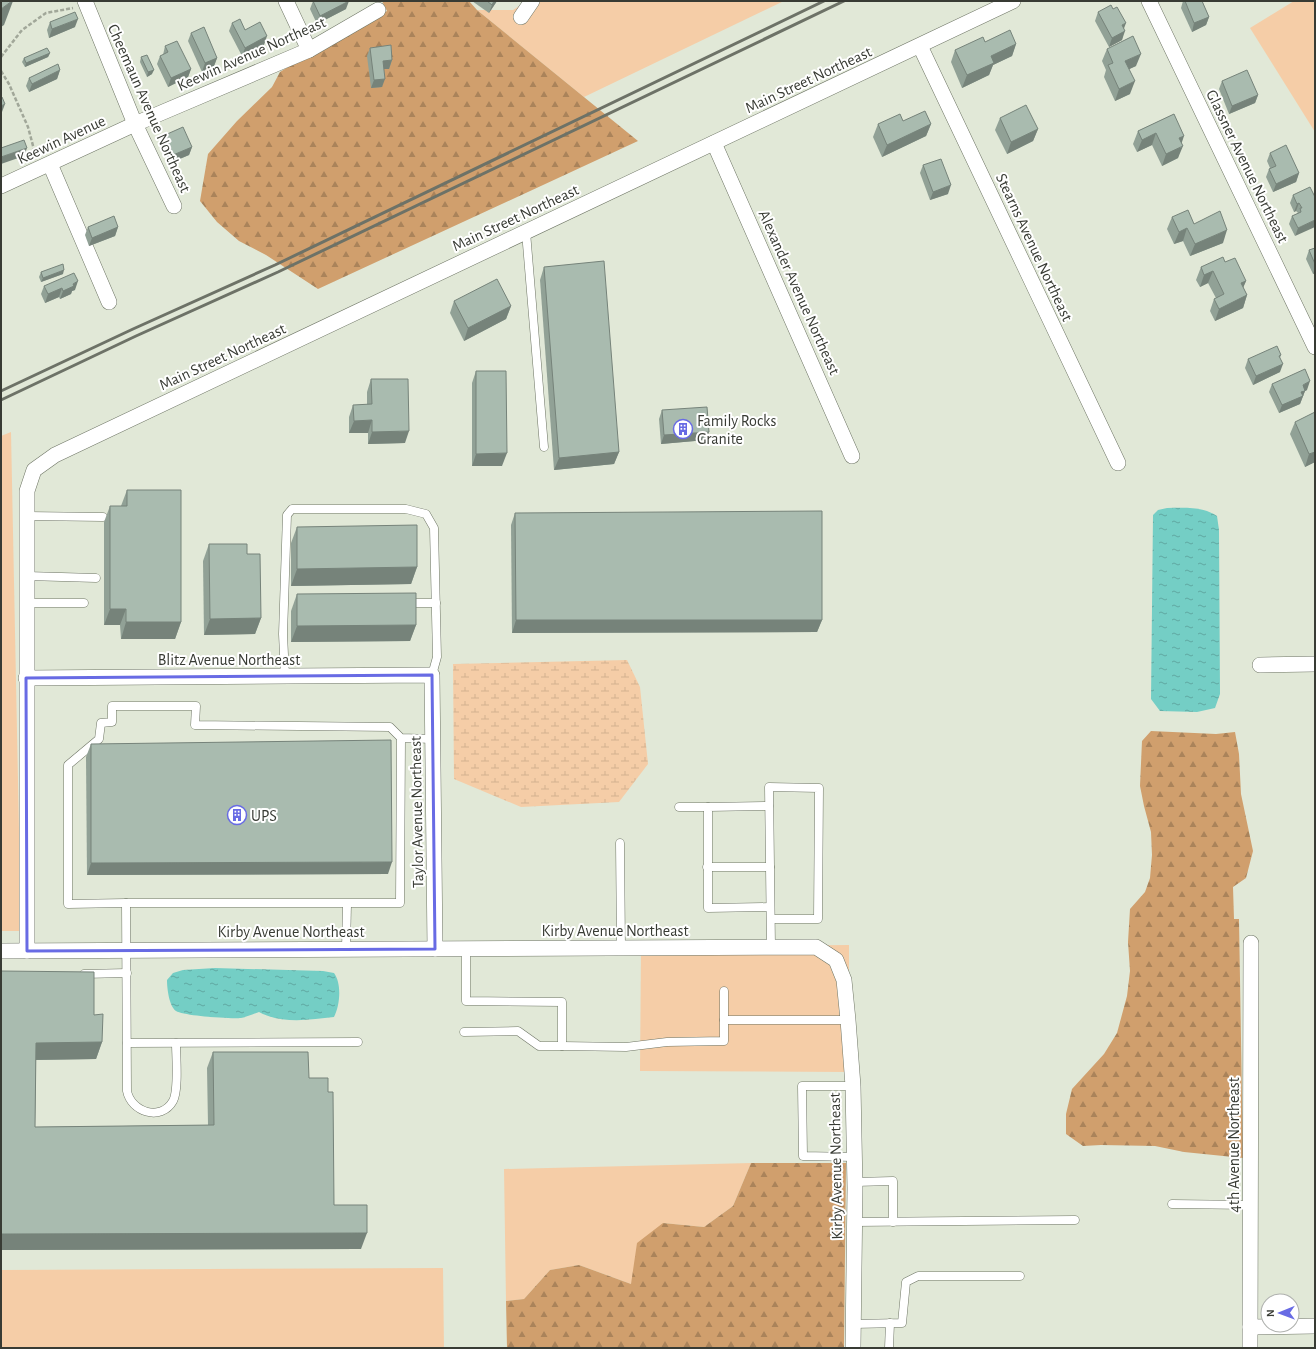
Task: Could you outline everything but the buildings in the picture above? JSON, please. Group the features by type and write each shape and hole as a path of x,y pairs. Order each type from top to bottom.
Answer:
{"street":[{"name":"Cheemaun Avenue Northeast","path":"85,1 135,124 174,206"},
{"path":"286,1 309,50"},
{"path":"521,16 532,1"},
{"name":"Main Street Northeast","path":"27,516 27,491 34,470 55,455 1013,1"},
{"name":"Glassner Avenue Northeast","path":"1149,1 1315,347"},
{"name":"Keewin Avenue Northeast","path":"135,124 309,50 379,6"},
{"name":"Stearns Avenue Northeast","path":"920,46 1118,463"},
{"name":"Keewin Avenue","path":"1,186 135,124"},
{"name":"Alexander Avenue Northeast","path":"714,143 852,456"},
{"path":"44,166 110,302"},
{"path":"27,516 27,951"},
{"path":"1260,665 1315,664"},
{"name":"Blitz Avenue Northeast","path":"26,678 432,675"},
{"name":"Taylor Avenue Northeast","path":"432,675 435,949"},
{"name":"4th Avenue Northeast","path":"1250,1348 1251,943"},
{"name":"Kirby Avenue Northeast","path":"1,951 816,947 836,960 844,980 848,1020 853,1086 855,1182 853,1348"},
{"path":"1250,1327 1315,1326"}],"lane":[{"path":"526,232 544,447"},
{"path":"285,676 283,634 288,604 287,515 292,509 406,509 426,514 434,528 437,657 432,675"},
{"path":"27,516 103,517"},
{"path":"27,576 96,578"},
{"path":"27,603 84,603"},
{"path":"396,603 436,603"},
{"path":"401,738 400,904 68,904 68,766 99,738 101,723 112,722 112,706 196,706 195,725 390,727 401,738 433,739"},
{"path":"770,919 818,919 819,788 769,788 770,919 771,947"},
{"path":"679,807 769,806"},
{"path":"708,807 708,908 770,907"},
{"path":"620,843 621,948"},
{"path":"707,867 770,867"},
{"path":"126,903 127,1091 129,1098 140,1110 154,1113 162,1111 173,1101 176,1092 176,1043"},
{"path":"346,949 347,904"},
{"path":"466,949 466,1001 562,1002 562,1046"},
{"path":"72,974 127,974"},
{"path":"464,1032 518,1032 539,1046 626,1047 667,1042 724,1041 724,991"},
{"path":"724,1020 848,1020"},
{"path":"127,1043 358,1042"},
{"path":"853,1086 802,1086 803,1156 854,1157"},
{"path":"855,1182 893,1181 894,1222"},
{"path":"1172,1204 1250,1205"},
{"path":"854,1222 1075,1220"},
{"path":"854,1324 902,1324 906,1282 918,1276 1020,1276"},
{"path":"890,1324 890,1348"}],"path":[{"path":"1,57 22,30 46,13 74,8 85,1"},
{"path":"1,70 9,84 44,166"}],"highlighted area":[{"path":"432,675 435,949 27,951 26,678"}],"green space":[{"path":"382,1 469,1 477,10 638,141 318,289 266,255 239,241 217,222 200,201 208,154 237,121 272,87 280,72 338,36 387,11"},
{"path":"527,1 784,1 584,97 477,10 513,10"},
{"path":"1294,1 1315,1 1315,132 1250,28"},
{"path":"11,432 21,931 1,931 1,436"},
{"path":"627,660 640,687 648,764 619,802 521,807 454,779 453,664"},
{"path":"1151,731 1216,734 1235,732 1239,754 1241,794 1253,851 1246,878 1233,887 1234,919 1239,919 1243,1158 1184,1152 1155,1146 1083,1146 1066,1134 1066,1114 1072,1089 1104,1054 1117,1033 1127,996 1130,971 1128,942 1130,909 1145,892 1150,878 1152,855 1151,832 1140,786 1142,741"},
{"path":"849,945 849,1072 640,1071 641,947"},
{"path":"751,1163 733,1206 704,1227 663,1223 631,1284 579,1265 550,1270 524,1299 506,1301 504,1169"},
{"path":"751,1163 846,1163 844,1348 507,1348 506,1301 524,1299 550,1270 579,1265 631,1284 637,1243 663,1223 704,1227 733,1206"},
{"path":"443,1268 444,1348 1,1348 1,1270"}],"water":[{"path":"1167,508 1199,509 1217,516 1219,530 1220,694 1215,708 1197,712 1160,711 1151,699 1153,515 1158,510"},
{"path":"215,968 323,971 334,973 337,978 339,989 339,1001 336,1012 334,1017 286,1020 268,1016 259,1012 243,1018 218,1018 197,1016 176,1011 170,1001 167,988 167,980 173,973 183,970"}],"railway":[{"path":"1,391 275,265 824,1"},
{"path":"1,400 136,336 278,272 844,1"}],"place":[{"name":"Family Rocks Granite","path":"683,429"},
{"name":"UPS","path":"237,815"}]}
